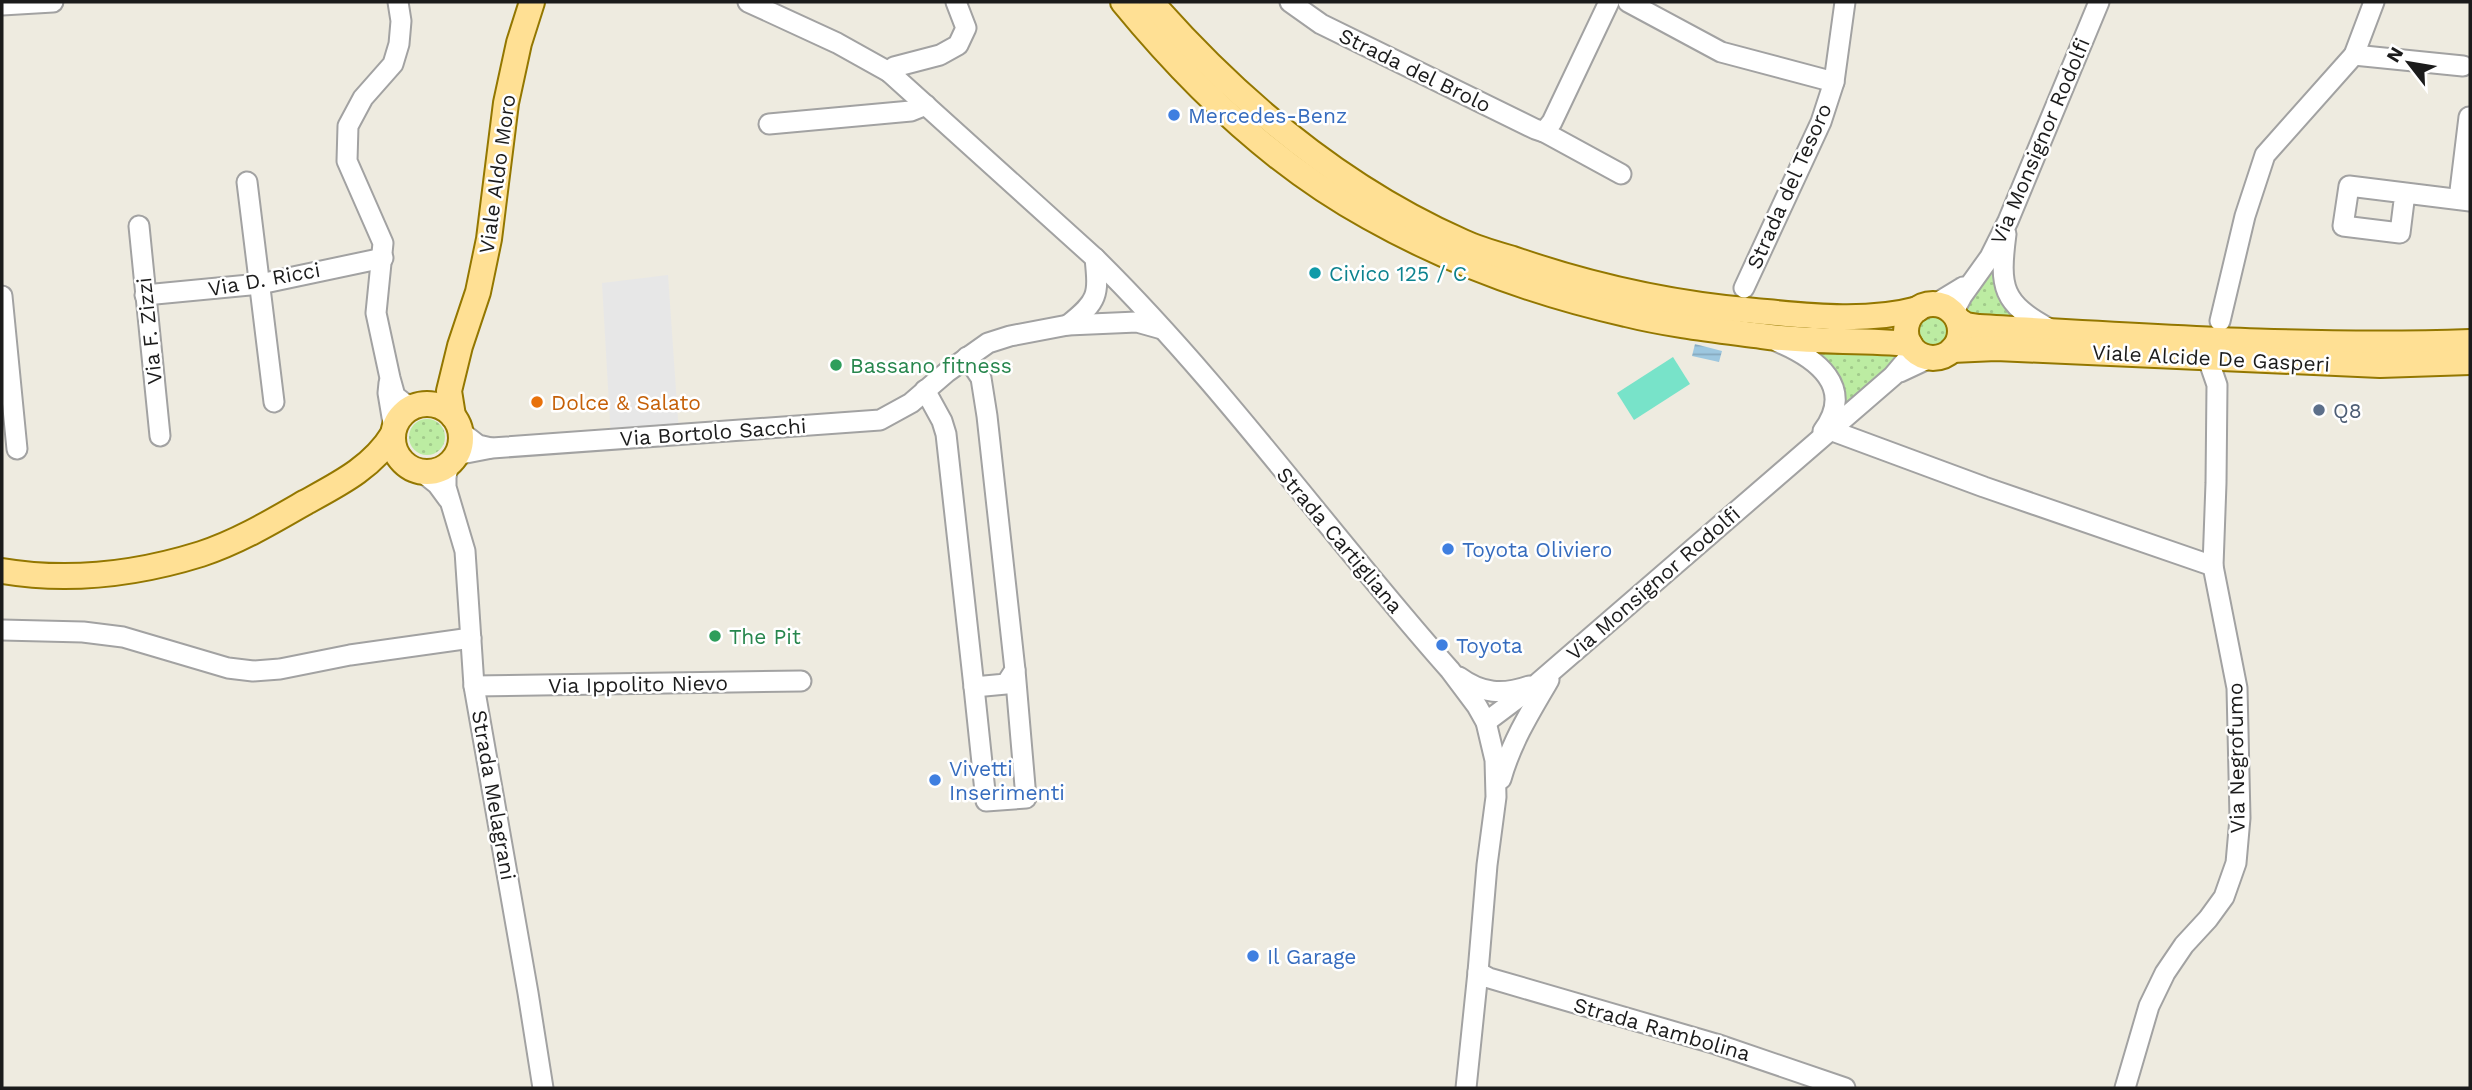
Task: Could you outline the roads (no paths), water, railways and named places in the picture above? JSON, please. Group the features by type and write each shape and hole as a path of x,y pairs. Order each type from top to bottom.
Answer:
{"main road":[{"name":"Viale Aldo Moro","path":"343,482 373,472 437,470 455,441 449,391 478,292 489,239 506,103 519,43 532,2"},
{"name":"Viale Alcide De Gasperi","path":"1123,2 1151,36 1208,94 1265,145 1305,176 1368,217 1458,261 1557,296 1628,315 1765,337 1927,350 1996,348 2380,365 2470,362"},
{"name":"Viale Alcide De Gasperi","path":"1151,2 1223,79 1291,137 1380,199 1463,243 1567,278 1636,294 1733,309 1808,316 1882,316 1941,311 1966,325 1979,327 2367,345 2470,342"},
{"path":"1941,311 1960,336 1927,350 1907,337 1908,321 1941,311"},
{"name":"Viale Aldo Moro","path":"2,571 32,576 95,575 148,568 203,553 255,531 343,482 364,467 387,444 405,411 419,405 460,346"},
{"path":"419,405 445,409 455,441"},
{"path":"393,431 395,450 405,464 417,470"}],"street":[{"path":"2,5 53,2"},
{"path":"398,2 400,44 393,64 363,98 348,126 347,161 383,243 376,313 395,396 404,403 419,405"},
{"name":"Strada Cartigliana","path":"748,2 837,43 889,72 1095,258 1162,329 1450,670 1477,706 1486,722 1495,760 1496,797 1466,1088"},
{"path":"889,72 894,67 940,55 958,45 966,28 956,2"},
{"name":"Strada del Brolo","path":"1290,2 1311,17 1545,132 1621,174"},
{"path":"1545,132 1609,2"},
{"path":"1628,2 1721,52 1833,82"},
{"name":"Strada del Tesoro","path":"1744,288 1750,270 1821,122 1833,82 1845,2"},
{"name":"Via Monsignor Rodolfi","path":"1941,311 1962,296 1990,257 2008,221 2099,2"},
{"path":"2220,321 2245,216 2265,155 2354,55 2374,2"},
{"path":"2354,55 2463,65"},
{"path":"769,124 911,111 926,104"},
{"path":"2405,193 2464,200 2469,117"},
{"path":"247,183 274,402"},
{"path":"2008,221 2003,259 2004,282 2010,301 2024,315 2054,331"},
{"name":"Via F. Zizzi","path":"139,226 160,436"},
{"name":"Via D. Ricci","path":"145,295 260,284 383,258"},
{"path":"1095,258 1095,316 1137,322 1162,329"},
{"name":"Via Bortolo Sacchi","path":"455,441 492,448 880,420 911,403 988,343 1068,325 1095,316 1098,300 1128,291"},
{"path":"2,307 17,449"},
{"name":"Via Monsignor Rodolfi","path":"1765,337 1802,352 1825,371 1833,390 1834,405 1823,435"},
{"name":"Via Monsignor Rodolfi","path":"1486,722 1557,667 1823,435 1927,350"},
{"path":"926,390 946,434 986,801 1026,798 1015,670 981,378 967,357"},
{"name":"Via Negrofumo","path":"2125,1088 2149,1006 2165,973 2184,945 2224,897 2236,863 2240,818 2237,688 2213,566 2217,384 2208,359"},
{"path":"390,378 388,393 393,431"},
{"path":"1823,435 2213,566"},
{"name":"Strada Melagrani","path":"455,441 446,477 450,502 465,551 474,686 526,980 542,1088"},
{"name":"Strada Melagrani","path":"417,470 437,484 450,502"},
{"path":"2,630 83,632 123,637 228,668 253,671 280,669 350,654 471,638"},
{"path":"1496,797 1507,758 1526,718 1557,667"},
{"path":"974,687 1006,684 1015,670"},
{"path":"1450,670 1471,686 1493,693 1511,692 1538,683"},
{"name":"Via Ippolito Nievo","path":"474,686 801,681"},
{"name":"Strada Rambolina","path":"1478,972 1489,978 1756,1056 1845,1088"}],"water":[{"path":"1695,344 1722,351 1719,362 1692,356"}],"place":[{"name":"Mercedes-Benz","path":"1174,115"},
{"name":"Civico 125 / C","path":"1315,273"},
{"name":"Bassano fitness","path":"836,365"},
{"name":"Dolce & Salato","path":"537,402"},
{"name":"Q8","path":"2319,410"},
{"name":"Toyota Oliviero","path":"1448,549"},
{"name":"The Pit","path":"715,636"},
{"name":"Toyota","path":"1442,645"},
{"name":"Vivetti Inserimenti","path":"935,780"},
{"name":"Il Garage","path":"1253,956"}]}
